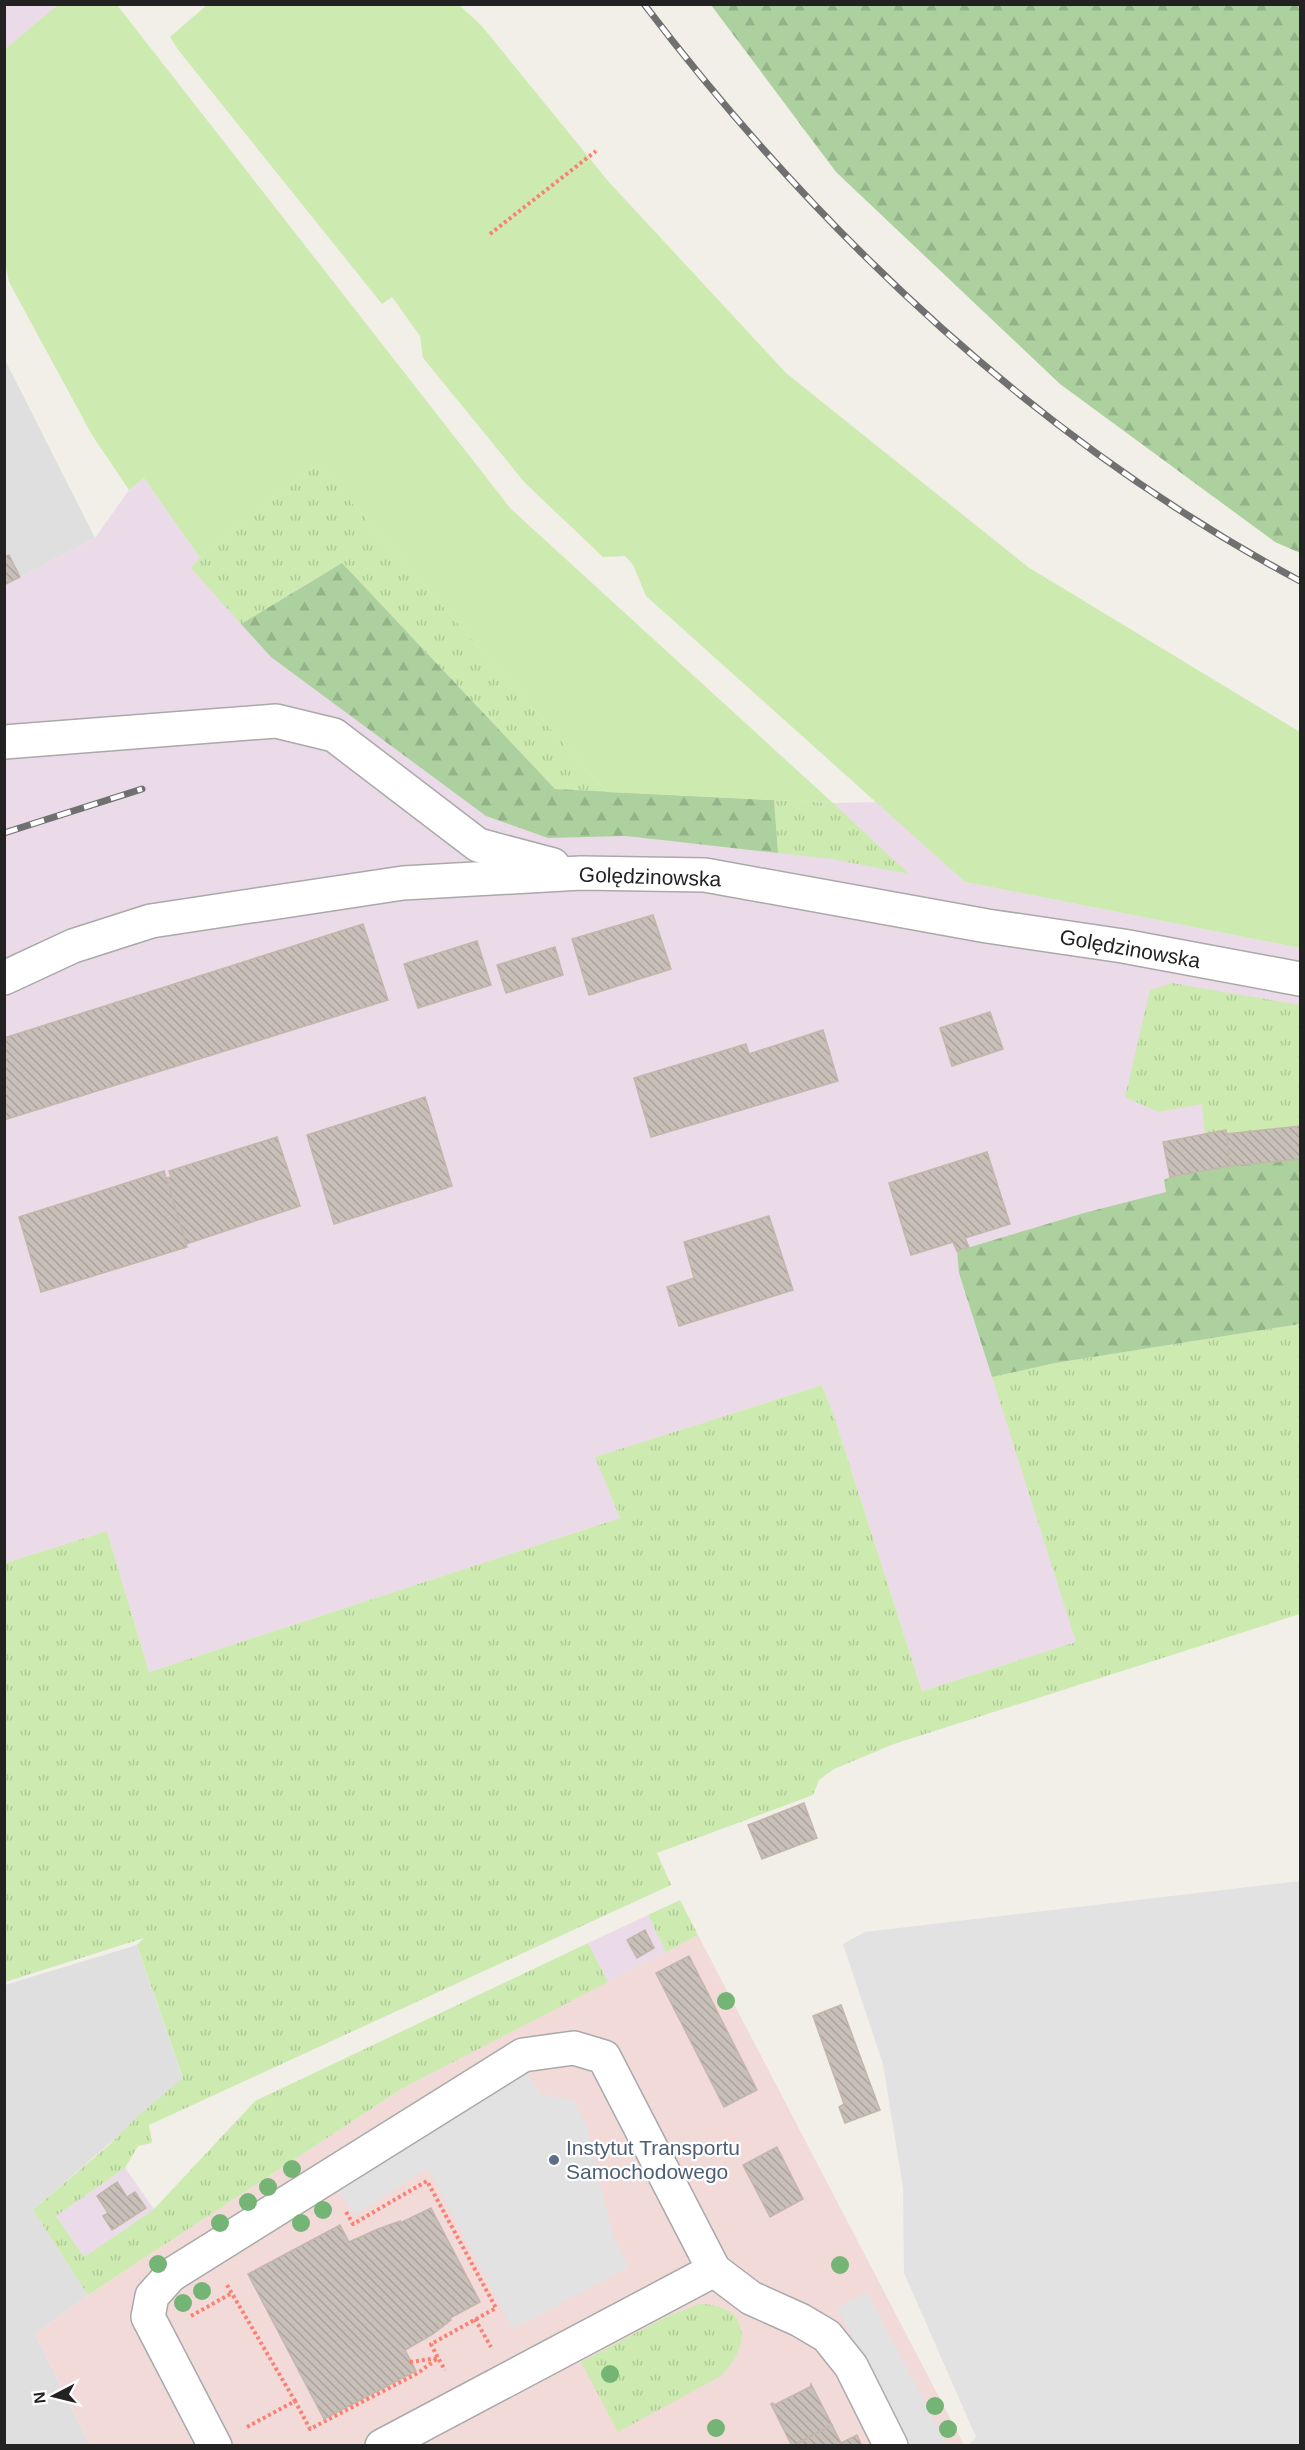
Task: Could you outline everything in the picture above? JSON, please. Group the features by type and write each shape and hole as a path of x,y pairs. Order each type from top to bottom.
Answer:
{"lane":[{"path":"4,742 276,721 334,735 478,845 581,873"},
{"name":"Golędzinowska","path":"4,978 74,946 151,921 403,883 581,873 705,875 987,926 1123,946 1300,979"},
{"path":"215,2445 148,2317 152,2296 171,2275 523,2055 574,2048 604,2057 714,2270 752,2298 800,2320 827,2336 851,2366 891,2445"},
{"path":"382,2445 714,2270"}],"path":[{"path":"490,234 596,152"},
{"path":"335,2215 344,2209 353,2224 427,2181 496,2308 431,2344 438,2358"},
{"path":"233,2276 226,2283 310,2429 418,2373 438,2358"},
{"path":"157,2335 232,2293"},
{"path":"476,2319 494,2352"},
{"path":"411,2362 438,2358"},
{"path":"215,2445 295,2401"}],"shaded area":[{"path":"5,5 59,5 5,49"},
{"path":"4,358 95,538 5,585 4,585"},
{"path":"318,464 606,792 833,803 878,802 965,882 1300,948 1300,1571 922,1691 822,1385 596,1457 620,1518 149,1672 107,1531 5,1563 5,585 95,538 129,490 144,478 200,558"},
{"path":"1300,1881 1300,2445 969,2445 976,2437 904,2273 903,2188 883,2064 843,1944 865,1932"},
{"path":"648,1915 666,1952 608,1982 588,1943"},
{"name":"Instytut Transportu Samochodowego","path":"698,1935 964,2445 90,2445 35,2334 88,2295 403,2088"},
{"path":"137,1945 183,2079 33,2210 88,2295 35,2334 90,2445 5,2446 5,1985"},
{"path":"508,2043 541,2094 573,2100 586,2125 613,2236 629,2267 513,2329 428,2168 354,2215 322,2161"},
{"path":"125,2168 154,2209 84,2257 56,2216"},
{"path":"867,2292 947,2445 909,2445 837,2308"}],"green space":[{"path":"59,4 117,5 511,509 833,803 606,792 318,464 200,558 144,478 129,490 92,435 9,282 5,262 5,49"},
{"path":"208,4 459,5 481,25 608,181 786,373 1028,567 1300,732 1300,948 965,882 646,596 633,565 625,556 603,557 525,483 423,358 420,336 392,297 382,304 179,51 170,37"},
{"path":"711,5 1300,5 1300,553 1275,542 1060,384 836,172"},
{"path":"318,464 606,792 555,789 342,563 241,624 191,568 200,558"},
{"path":"342,563 555,789 774,800 778,853 626,836 548,838 486,816 271,657 241,624"},
{"path":"774,800 833,803 909,874 832,859 778,853"},
{"path":"1172,983 1300,1005 1300,1126 1226,1134 1225,1130 1205,1134 1202,1104 1158,1112 1125,1097 1150,990"},
{"path":"1300,1159 1300,1324 1055,1363 992,1377 959,1273 957,1251 1084,1213 1166,1192 1164,1180 1170,1177 1230,1166"},
{"path":"1300,1324 1300,1614 894,1744 834,1769 819,1780 813,1795 657,1853 671,1885 149,2125 152,2143 138,2146 125,2168 56,2216 84,2257 154,2209 255,2101 588,1943 608,1982 403,2088 88,2295 33,2210 183,2078 137,1945 144,1938 5,1982 5,1563 107,1531 149,1672 620,1518 595,1457 822,1385 922,1691 1076,1642 992,1377 1055,1363"},
{"path":"680,1900 698,1935 666,1952 648,1915"},
{"path":"699,2304 716,2306 728,2311 737,2319 741,2328 741,2340 738,2352 731,2364 721,2376 618,2432 581,2362 666,2317"}],"building":[{"path":"9,555 20,577 4,585 4,557"},
{"path":"653,915 671,969 589,995 572,939"},
{"path":"363,924 388,1000 4,1120 4,1038"},
{"path":"477,941 491,985 418,1008 404,964"},
{"path":"555,947 563,975 506,993 497,965"},
{"path":"990,1012 1003,1049 952,1066 940,1028"},
{"path":"823,1030 838,1081 651,1137 634,1078 746,1044 749,1054"},
{"path":"425,1097 452,1186 334,1224 307,1135"},
{"path":"1300,1126 1300,1159 1230,1166 1226,1134"},
{"path":"1226,1130 1230,1166 1170,1177 1163,1142"},
{"path":"277,1137 300,1206 186,1244 166,1178 171,1177 169,1171"},
{"path":"987,1152 1010,1224 965,1238 969,1247 957,1251 953,1242 911,1255 889,1183"},
{"path":"164,1171 187,1247 41,1292 19,1217"},
{"path":"769,1216 793,1290 679,1326 667,1287 694,1278 684,1242"},
{"path":"804,1803 817,1838 762,1859 748,1825"},
{"path":"645,1930 654,1948 637,1958 627,1940"},
{"path":"689,1956 757,2090 724,2107 656,1973"},
{"path":"841,2005 880,2110 845,2123 839,2107 844,2104 813,2016"},
{"path":"777,2147 803,2199 770,2217 743,2165"},
{"path":"117,2182 127,2197 135,2192 146,2208 112,2230 103,2216 108,2213 97,2196"},
{"path":"431,2208 480,2302 450,2318 451,2320 433,2334 405,2350 416,2371 324,2419 248,2274 340,2225 349,2242 378,2229 400,2221 400,2223"},
{"path":"811,2384 832,2425 792,2446 771,2404 774,2405 810,2387"},
{"path":"832,2425 841,2443 857,2435 862,2446 793,2446"}],"railway":[{"path":"644,4 712,90 785,173 861,253 942,328 1026,399 1114,465 1205,526 1300,581"},
{"path":"4,833 142,789"}],"place":[{"name":"Instytut Transportu Samochodowego","path":"554,2160"}]}
